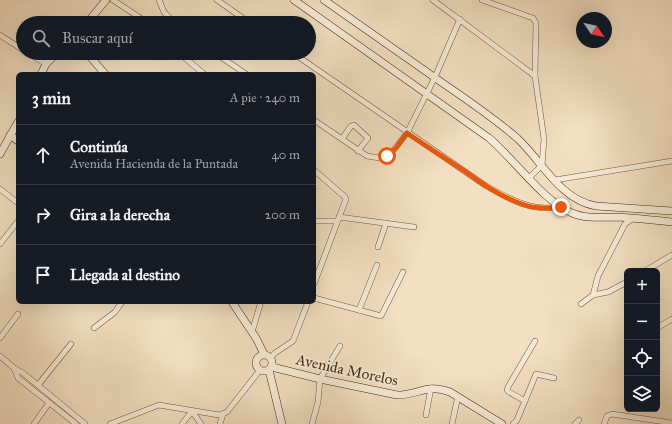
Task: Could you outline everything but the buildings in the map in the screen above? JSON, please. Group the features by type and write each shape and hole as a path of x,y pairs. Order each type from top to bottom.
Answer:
{"main road":[{"path":"93,16 106,0"},
{"path":"294,0 489,138 499,146 544,193 561,207 582,216 633,218 672,222"},
{"path":"324,0 502,124 529,149 566,192 577,200 587,204 672,211"},
{"path":"42,72 50,60"},
{"path":"93,60 103,72"},
{"path":"0,154 16,125"},
{"path":"10,135 16,140"},
{"path":"233,304 256,338 265,356 273,361 268,371 282,424"},
{"path":"265,356 257,359 256,364 268,371"},
{"name":"Avenida Morelos","path":"268,371 276,368 397,395 405,395 431,388 441,388 458,396 502,424"}],"street":[{"path":"113,0 137,16"},
{"path":"159,0 164,12 168,16"},
{"path":"217,0 240,16"},
{"path":"433,0 535,76"},
{"path":"482,0 533,18 536,23 535,76 544,140 542,165 529,178"},
{"path":"316,121 367,156 373,158 387,156 396,148 407,133 435,77 460,19"},
{"path":"0,36 16,46"},
{"path":"39,60 46,64"},
{"path":"187,60 202,72"},
{"path":"226,60 243,72"},
{"path":"303,60 407,133 503,196 534,208 550,209 561,207"},
{"path":"342,139 351,126 354,125 368,138 358,151"},
{"path":"555,180 672,161"},
{"path":"316,172 345,197 346,201 316,279"},
{"path":"0,189 16,201"},
{"path":"593,294 598,276 625,224 633,218"},
{"path":"316,220 338,219 414,227"},
{"path":"378,247 386,223"},
{"path":"0,244 16,224"},
{"path":"650,268 672,255"},
{"path":"359,310 377,265"},
{"path":"316,299 381,316 403,272"},
{"path":"581,304 593,294 608,292 624,284"},
{"path":"94,328 115,312 121,304"},
{"path":"265,356 293,341 307,304"},
{"path":"252,332 260,305"},
{"path":"0,338 18,314"},
{"path":"660,326 672,319"},
{"path":"525,401 507,390 535,341"},
{"path":"38,385 71,344"},
{"path":"312,424 318,402 320,379 340,346"},
{"path":"0,356 14,368 23,372 85,424"},
{"path":"14,368 18,378 76,424"},
{"path":"110,424 159,405 219,415 223,414 227,412 268,371"},
{"path":"513,424 517,420 536,374 554,378"},
{"path":"426,415 431,388"},
{"path":"452,424 458,396"},
{"path":"34,424 49,403"},
{"path":"58,410 62,405"},
{"path":"182,424 192,411"},
{"path":"192,411 202,424"},
{"path":"220,424 223,414"},
{"path":"604,424 607,416 612,414 672,423"}],"route":[{"path":"387,156 396,148 407,133 503,196 534,208 550,209 561,207"}]}
